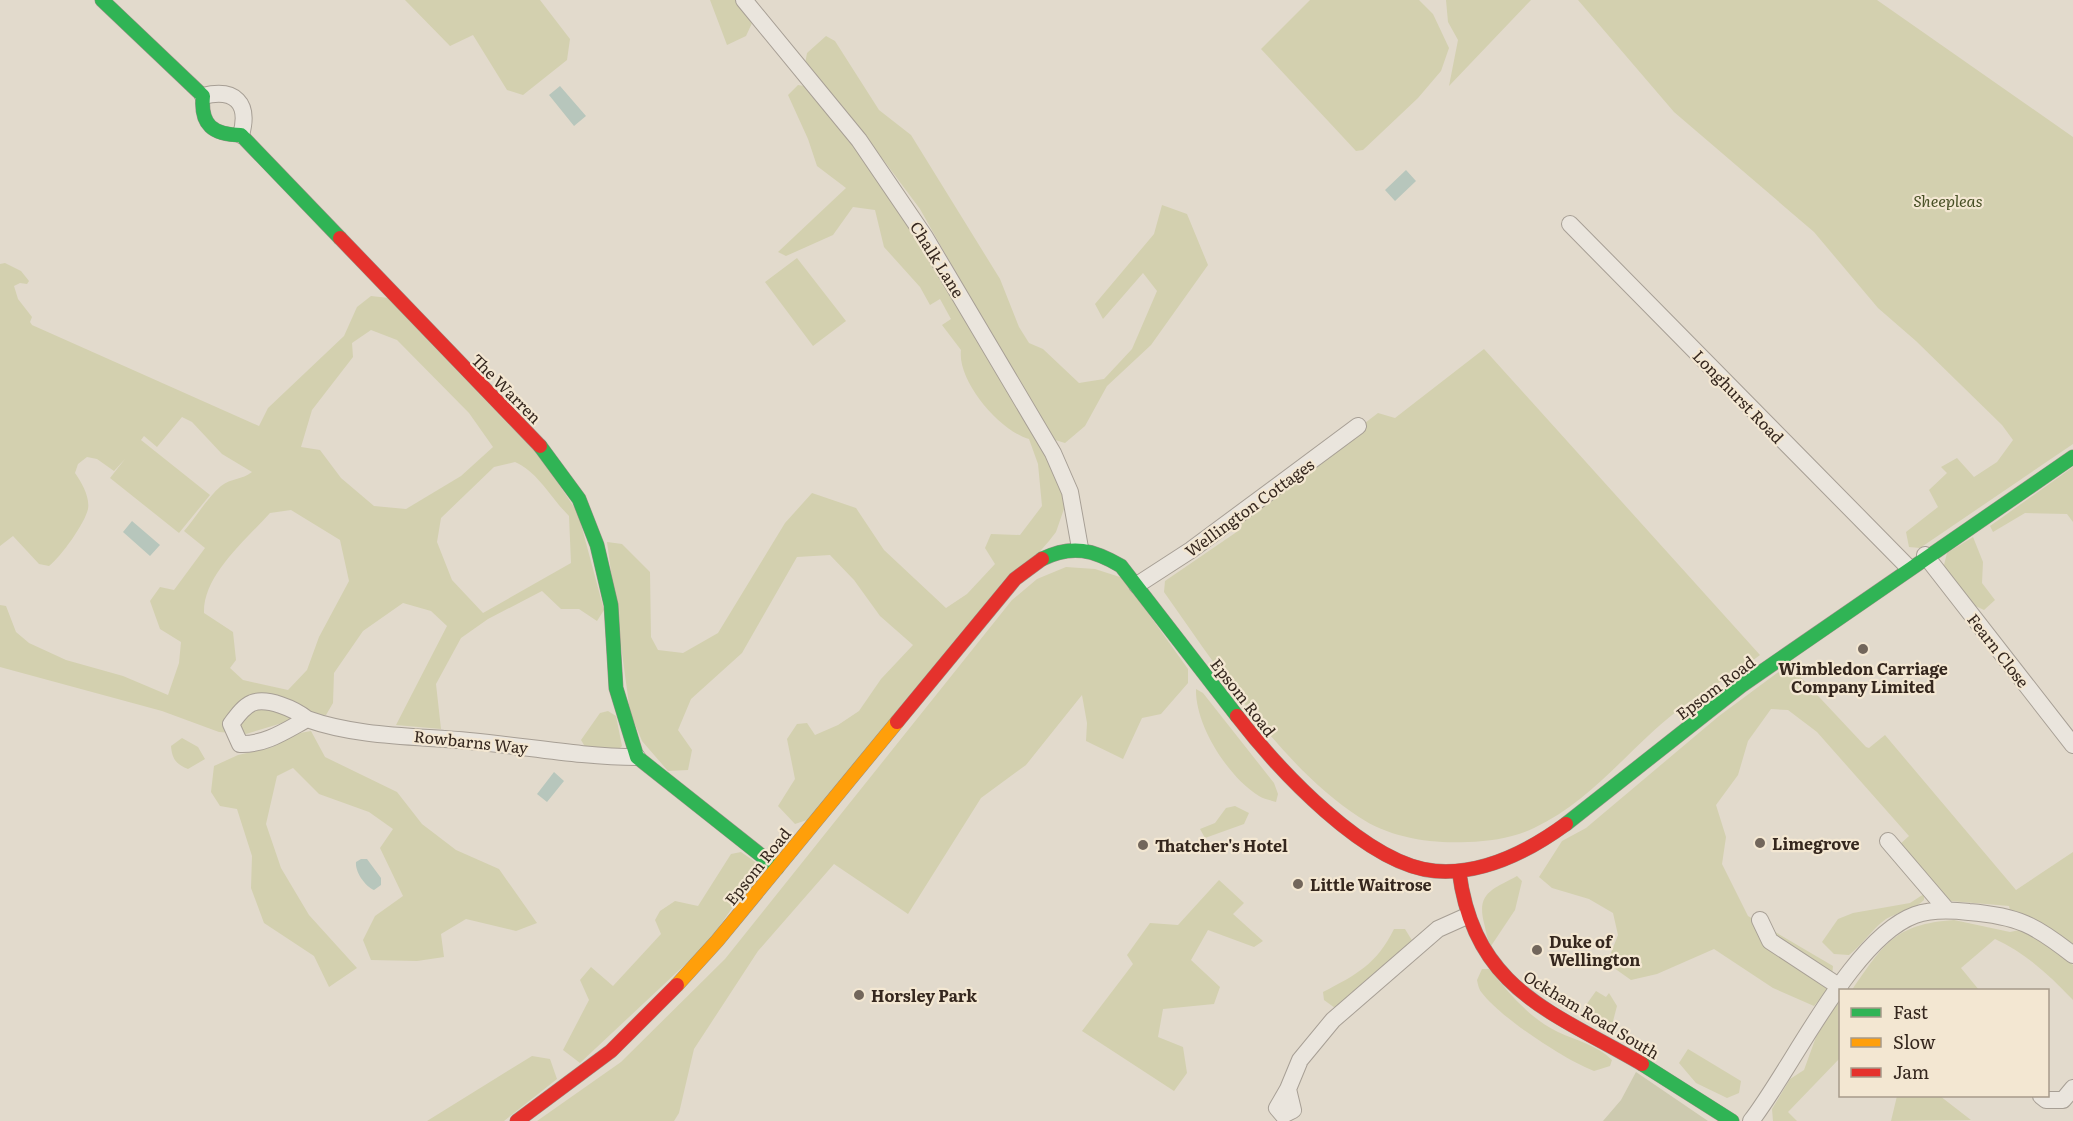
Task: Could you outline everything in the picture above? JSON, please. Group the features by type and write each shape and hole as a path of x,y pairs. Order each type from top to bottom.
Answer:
{"main road":[{"path":"102,0 203,96 200,113 208,127 223,136 241,135"},
{"name":"The Warren","path":"241,135 471,375 521,424 548,454 579,499 597,545 611,605 616,688 637,758"},
{"name":"Epsom Road","path":"517,1121 610,1051 652,1012 717,941 1016,579 1037,561 1058,551 1080,548 1101,553 1121,567 1232,710 1306,797 1348,832 1407,864 1434,871 1459,872 1497,863 1526,850 1564,825 1743,685 1925,555 2073,457"},
{"path":"637,758 777,868"},
{"name":"Ockham Road South","path":"1459,872 1462,900 1478,942 1512,986 1542,1007 1684,1089 1732,1121"}],"street":[{"name":"Chalk Lane","path":"744,0 859,140 926,237 1053,453 1070,492 1080,548"},
{"path":"203,96 221,91 231,94 240,103 246,119 241,135"},
{"name":"Longhurst Road","path":"1570,224 1908,567"},
{"name":"Wellington Cottages","path":"1137,585 1191,550 1358,426"},
{"name":"Fearn Close","path":"1925,555 2073,745"},
{"name":"Rowbarns Way","path":"307,719 323,725 368,731 562,750 602,757 637,758"},
{"path":"1888,841 1947,910"},
{"path":"1751,1121 1840,987 1869,949 1891,928 1915,915 1947,910 1989,914 2028,923 2073,955"},
{"path":"1288,1089 1300,1060 1333,1020 1438,929 1467,916"},
{"path":"1760,920 1770,941 1840,987"},
{"path":"2043,1097 2046,1100 2063,1100 2073,1088"}],"green space":[{"path":"405,0 540,0 570,39 567,60 523,95 507,90 473,35 450,46"},
{"path":"710,0 736,0 753,21 746,36 727,45"},
{"path":"1310,0 1419,0 1433,14 1449,48 1441,71 1418,98 1363,150 1356,151 1261,49"},
{"path":"1446,0 1531,0 1449,86 1458,40 1448,22"},
{"name":"Sheepleas","path":"1578,0 1877,0 2073,137 2073,444 1920,548 1909,547 1906,532 1938,507 1929,490 1947,473 1941,467 1957,458 1974,477 1997,462 2013,440 2002,425 1916,341 1878,308 1814,232 1674,112"},
{"path":"826,36 835,41 879,110 911,135 1000,279 1019,327 1029,343 1043,349 1079,383 1104,379 1132,349 1157,291 1143,273 1103,319 1095,304 1154,234 1162,205 1187,214 1208,265 1151,345 1107,386 1085,426 1065,443 1055,440 981,317 920,209 873,146 805,64 807,53"},
{"path":"798,85 810,87 874,171 1043,442 1066,503 1056,532 1049,541 807,820 795,824 778,806 795,779 787,739 797,724 807,723 815,735 838,725 859,711 881,679 913,645 880,616 854,580 830,555 797,557 742,653 691,699 678,730 692,750 688,770 668,771 642,741 630,712 607,542 622,544 650,572 651,637 658,650 683,653 718,633 785,523 812,493 856,508 884,550 946,608 967,594 995,564 985,548 991,534 1020,535 1042,506 1038,464 1029,439 1006,426 973,390 966,376 961,350 942,325 951,319 940,299 930,305 920,287 884,247 875,210 853,207 833,235 786,256 778,252 846,188 817,166 808,139 788,95"},
{"path":"797,258 846,321 813,346 765,282"},
{"path":"5,263 21,271 29,281 27,284 20,283 14,286 18,299 32,317 30,322 32,325 259,426 268,408 344,336 357,307 371,296 389,298 532,444 578,513 604,610 597,621 579,609 561,609 542,591 488,619 461,638 436,684 441,729 396,725 447,626 431,611 403,603 363,631 334,673 333,703 326,715 312,714 246,734 219,732 162,711 0,667 0,605 6,606 16,632 29,643 66,660 123,676 168,695 179,663 181,642 160,629 150,601 160,587 174,590 205,548 184,531 207,501 225,483 252,472 222,454 192,422 182,417 157,447 144,436 141,440 210,495 179,533 110,478 125,459 114,471 97,459 87,457 78,464 75,473 87,495 88,509 78,531 54,562 49,566 39,564 13,536 0,546 0,264","holes":["371,330 397,340 469,413 493,447 461,476 406,509 374,506 341,478 320,450 301,447 312,410 353,357 352,343","515,462 523,466 537,478 569,516 571,563 483,613 452,580 437,542 441,518 494,467","291,510 340,540 349,581 319,637 307,670 288,690 243,680 230,668 236,660 233,632 204,613 206,599 218,572 238,546 270,513"]},
{"path":"1484,349 1760,655 1677,711 1592,789 1555,817 1534,828 1502,838 1468,842 1426,841 1398,835 1371,824 1331,796 1304,771 1277,744 1229,683 1164,592 1165,581 1241,529 1243,516 1378,413 1395,418"},
{"path":"2073,467 2073,522 2067,514 2025,513 1993,532 1990,526"},
{"path":"1973,537 1983,562 1982,583 1995,600 1984,610 1969,603 1943,569 1947,553"},
{"path":"1066,567 1095,569 1123,578 1188,669 1188,683 1161,714 1142,718 1123,759 1086,741 1087,723 1082,695 1026,765 981,798 908,914 834,864 758,951 694,1049 679,1113 674,1121 537,1121 621,1062 725,959 1012,600 1037,579"},
{"path":"1791,667 1866,747 1869,748 1885,735 2016,890 2073,852 2073,944 2042,923 2010,910 2009,906 1951,901 1940,894 1898,846 1909,836 1817,732 1788,710 1771,709 1748,741 1738,775 1716,805 1726,837 1722,864 1748,916 1833,966 1831,986 1814,1006 1773,988 1714,949 1657,974 1631,980 1607,963 1618,935 1613,913 1589,899 1552,888 1539,877 1562,841 1586,828 1719,716 1777,673"},
{"path":"1196,689 1203,693 1274,783 1278,794 1276,802 1261,797 1247,787 1225,763 1207,734 1197,703"},
{"path":"608,711 616,716 622,746 617,751 587,750 581,740 600,713"},
{"path":"311,731 325,757 397,792 422,824 456,850 499,869 537,923 516,931 466,919 441,934 444,957 417,961 371,960 363,940 375,916 403,896 380,848 393,829 369,812 319,794 293,768 277,776 266,824 281,868 309,915 357,968 329,987 314,956 264,923 251,888 252,856 237,809 220,806 211,792 214,766 238,755 273,747 289,735"},
{"path":"182,738 198,747 205,759 188,769 175,760 171,746"},
{"path":"1235,806 1249,813 1244,824 1205,838 1200,829 1215,823 1226,808"},
{"path":"741,852 761,866 708,943 580,1063 563,1050 589,1000 580,980 591,967 613,986 661,934 655,920 660,911 675,901 698,906 731,854"},
{"path":"1517,876 1522,881 1515,910 1491,946 1482,913 1485,898 1494,888"},
{"path":"1219,880 1244,903 1233,914 1263,941 1254,947 1208,930 1191,960 1220,987 1214,1004 1163,1009 1158,1037 1183,1047 1187,1073 1174,1091 1082,1031 1133,964 1127,955 1150,923 1178,925"},
{"path":"1924,894 1924,900 1921,903 1886,919 1849,955 1834,954 1822,942 1838,919 1853,913 1910,903"},
{"path":"1954,920 2010,932 2024,929 2057,950 2073,965 2073,1000 2037,966 2017,951 1995,939 1961,968 1978,989 1853,989 1882,949 1892,940 1917,926"},
{"path":"1394,929 1405,929 1413,942 1335,1008 1324,1000 1323,992 1346,980 1373,960"},
{"path":"1482,969 1489,969 1520,1004 1538,1020 1600,1051 1612,1060 1610,1066 1594,1071 1582,1066 1518,1026 1481,992 1477,980"},
{"path":"1596,991 1606,997 1609,993 1617,1006 1611,1029 1581,1012"},
{"path":"1838,1002 1839,1059 1788,1112 1797,1121 1773,1121 1772,1109 1790,1079 1804,1070 1816,1037"},
{"path":"1688,1049 1741,1081 1739,1093 1727,1098 1696,1083 1679,1063"},
{"path":"532,1056 550,1059 557,1079 504,1121 427,1121"},
{"path":"1897,1097 1941,1097 1971,1120 1891,1121"}],"shaded area":[{"path":"560,86 586,116 574,126 549,95"},
{"path":"1406,170 1416,181 1395,201 1385,190"},
{"path":"132,521 160,545 150,556 123,532"},
{"path":"554,772 564,781 547,802 537,794"},
{"path":"367,859 381,878 381,885 374,890 364,882 357,870 356,862"},
{"path":"1636,1072 1708,1121 1603,1121 1621,1100"}],"traffic: fast":[{"path":"102,0 203,96 204,114 210,126 223,133 241,135 340,238"},
{"path":"540,446 579,499 597,545 611,605 616,688 637,757 777,868"},
{"path":"1566,824 1741,686 2073,457"},
{"path":"1042,559 1073,550 1092,553 1121,566 1237,716"},
{"path":"1642,1064 1732,1121"}],"traffic: slow":[{"path":"677,985 717,941 897,722"}],"traffic: jam":[{"path":"340,238 540,446"},
{"path":"897,722 1015,579 1042,559"},
{"path":"1237,716 1299,787 1326,811 1381,852 1408,865 1435,871 1453,871 1487,865 1521,852 1566,824"},
{"path":"1459,871 1467,911 1481,943 1500,970 1522,992 1548,1011 1642,1064"},
{"path":"517,1121 611,1051 677,985"}],"place":[{"name":"Wimbledon Carriage Company Limited","path":"1863,649"},
{"name":"Limegrove","path":"1760,843"},
{"name":"Thatcher's Hotel","path":"1143,845"},
{"name":"Little Waitrose","path":"1298,884"},
{"name":"Duke of Wellington","path":"1537,950"},
{"name":"Horsley Park","path":"859,995"}]}
